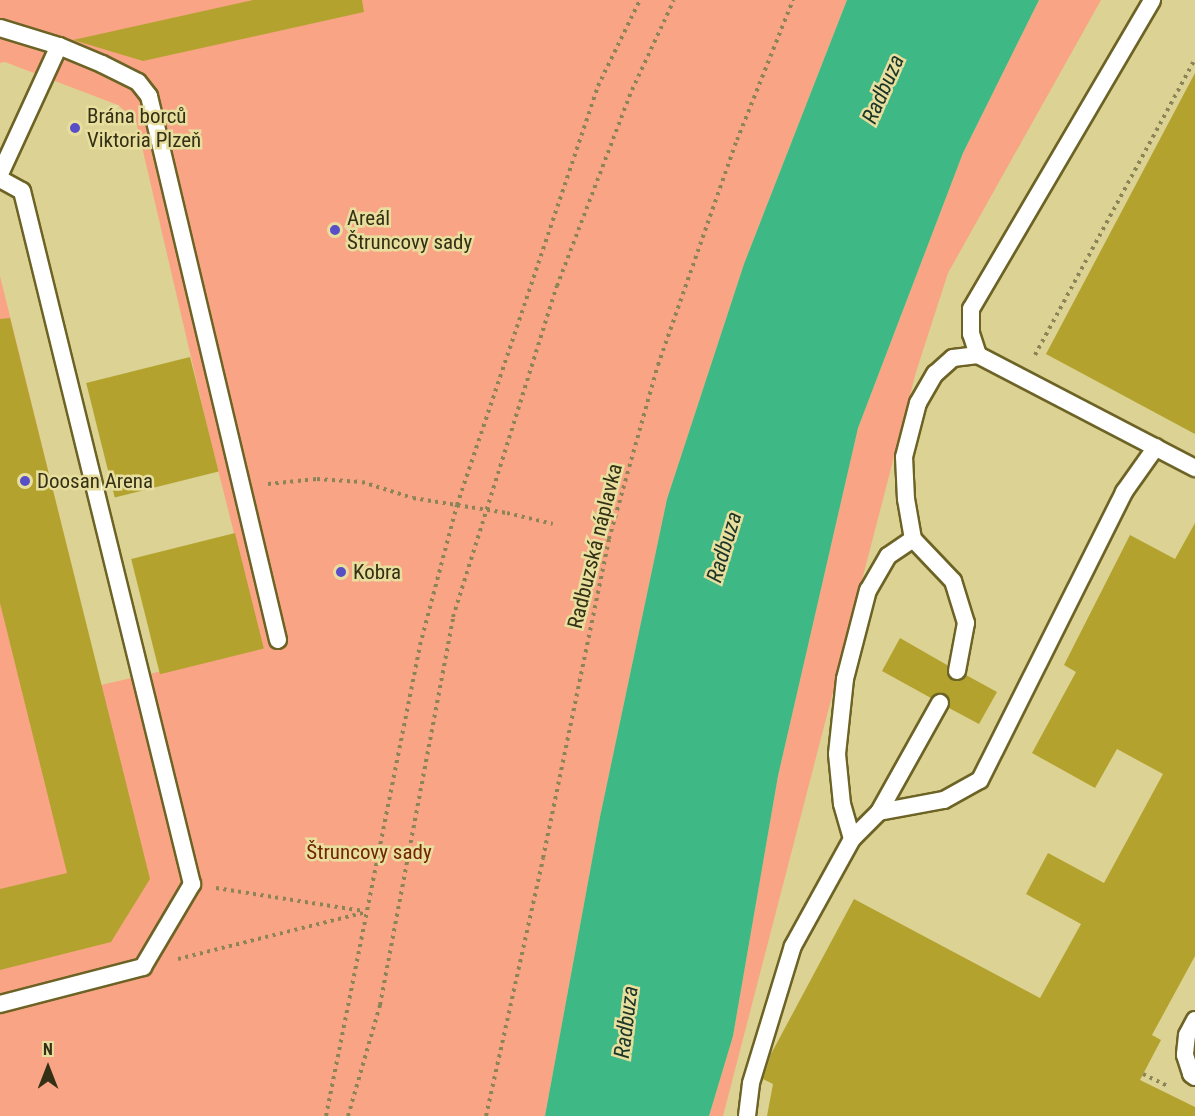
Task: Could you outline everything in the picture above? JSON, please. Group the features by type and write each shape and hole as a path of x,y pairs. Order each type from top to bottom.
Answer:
{"lane":[{"path":"978,356 971,334 971,309 1152,0"},
{"path":"0,28 59,46 138,82 149,96 278,640"},
{"path":"0,174 59,46"},
{"path":"0,179 22,191 192,885 143,968 0,1004"},
{"path":"957,670 966,623 953,580 913,539 906,499 904,457 918,403 935,374 953,358 978,356 1195,468"},
{"path":"879,812 944,800 980,780 1125,492 1156,447"},
{"path":"852,840 842,804 837,754 845,679 868,590 888,556 913,539"},
{"path":"747,1116 751,1083 794,946 852,840 879,812 940,703"},
{"path":"1195,1020 1187,1035 1185,1055 1191,1074 1195,1077"}],"path":[{"path":"326,1116 420,645 457,505 598,86 640,0"},
{"path":"348,1116 380,1005 453,617 485,509 557,286 632,90 674,0"},
{"name":"Radbuzská náplavka","path":"486,1116 543,858 609,539 658,365 737,140 793,0"},
{"path":"1023,378 1195,59"},
{"path":"258,485 317,479 362,482 413,498 485,509 553,524"},
{"path":"192,885 366,912"},
{"path":"143,968 366,912"}],"green space":[{"name":"Štruncovy sady","path":"0,0 847,0 744,264 667,499 600,817 545,1116 0,1116 0,276 101,685 263,648 208,430 136,121 118,105 5,62 0,63"},
{"path":"1039,0 1101,0 948,273 916,372 723,1116 709,1116 733,1036 778,776 858,428 963,153"}],"water":[{"name":"Radbuza","path":"847,0 1039,0 963,153 858,428 778,776 733,1036 709,1116 545,1116 600,817 667,499 744,264"}],"building":[{"path":"253,0 362,0 364,12 143,61 73,40"},
{"path":"1195,73 1195,434 1046,354"},
{"name":"Doosan Arena","path":"10,318 150,879 111,942 0,970 0,889 67,873 0,603 0,319"},
{"path":"190,357 219,471 115,497 86,383"},
{"path":"1195,523 1195,956 1152,1035 1161,1040 1140,1080 1195,1107 1195,1116 767,1116 773,1084 763,1079 771,1054 854,899 1040,998 1081,924 1026,894 1048,853 1104,883 1163,774 1117,749 1095,788 1032,753 1076,672 1064,665 1130,535 1175,559"},
{"path":"235,533 264,648 160,674 131,559"},
{"path":"900,638 947,665 947,674 951,679 960,681 966,675 997,692 979,724 949,708 949,698 945,694 935,694 931,698 882,671"}],"place":[{"name":"Brána borců Viktoria Plzeň","path":"75,128"},
{"name":"Areál Štruncovy sady","path":"335,230"},
{"name":"Doosan Arena","path":"25,481"},
{"name":"Kobra","path":"341,572"}]}
